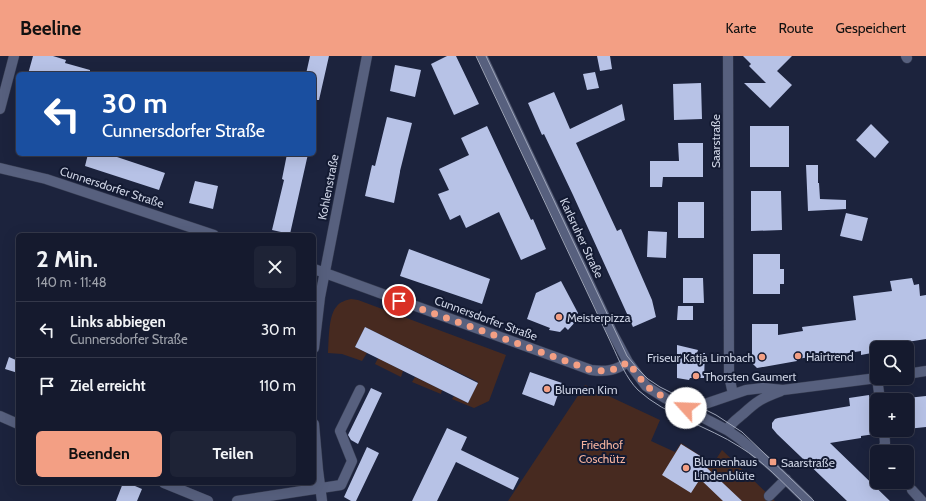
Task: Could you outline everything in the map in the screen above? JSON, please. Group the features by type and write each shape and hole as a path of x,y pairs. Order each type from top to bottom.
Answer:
{"street":[{"path":"0,109 14,56"},
{"name":"Kohlenstraße","path":"316,327 367,56"},
{"name":"Karlsruher Straße","path":"482,56 612,332 628,362 646,386 665,398 727,430 740,439 786,479 808,501"},
{"name":"Saarstraße","path":"728,56 729,376 733,394"},
{"name":"Cunnersdorfer Straße","path":"0,168 46,179 208,233"},
{"name":"Cunnersdorfer Straße","path":"316,270 591,370 606,372 628,362"},
{"path":"914,373 926,371"},
{"path":"727,430 731,424 753,404 764,397 783,390 870,379"},
{"path":"686,408 699,406 733,394 763,388 783,390"},
{"path":"237,501 341,485 352,461 340,432 360,390"},
{"path":"0,416 16,423"},
{"path":"316,446 322,501"},
{"path":"769,496 786,479"},
{"path":"169,485 208,501"},
{"path":"912,490 922,501"}],"green space":[{"path":"351,299 358,300 506,355 489,401 474,408 452,399 454,396 468,403 478,382 365,327 355,347 367,353 362,361 342,354 328,353 330,322 334,310 340,303"},
{"path":"378,358 403,371 401,377 375,364"},
{"path":"415,377 442,390 441,394 412,382"},
{"name":"Friedhof Coschütz","path":"585,385 660,420 651,441 675,452 681,443 713,464 722,450 775,501 508,501"}],"building":[{"path":"33,56 53,56 66,60 65,63 90,70 90,72 29,72"},
{"path":"310,56 329,56 319,100 316,100 316,72 306,72"},
{"path":"447,56 456,56 479,104 454,115 431,64"},
{"path":"597,56 610,56 612,69 600,71"},
{"path":"743,56 792,56 777,71 792,85 770,108 744,83 766,83 749,66 751,64"},
{"path":"395,65 421,70 415,97 390,91"},
{"path":"595,72 599,88 587,90 583,74"},
{"path":"701,83 702,119 674,120 673,84"},
{"path":"554,92 570,129 622,104 625,120 576,143 617,231 621,229 652,300 656,317 633,327 573,195 544,134 542,135 528,103"},
{"path":"387,117 412,123 394,203 365,196 372,165 375,166"},
{"path":"871,124 889,142 875,158 856,140"},
{"path":"487,126 531,220 533,219 546,249 521,260 499,212 466,228 460,215 450,220 438,194 449,190 439,169 469,155 461,138"},
{"path":"750,126 789,126 789,167 750,167"},
{"path":"678,143 703,143 703,177 663,177 662,187 650,187 650,161 679,161"},
{"path":"88,156 114,156 165,173 159,190 85,166"},
{"path":"287,156 308,156 290,233 272,230 284,180 282,179"},
{"path":"806,165 818,165 820,199 846,200 846,209 808,211"},
{"path":"195,181 218,186 213,209 189,203"},
{"path":"751,191 781,191 782,230 751,231"},
{"path":"678,202 704,202 704,238 678,238"},
{"path":"846,213 868,218 862,241 840,236"},
{"path":"648,231 667,232 666,258 647,257"},
{"path":"409,249 490,279 482,304 400,276"},
{"path":"753,254 780,254 780,269 784,269 784,284 780,284 780,294 753,294"},
{"path":"683,278 703,278 704,303 683,303"},
{"path":"912,278 914,285 919,284 920,296 926,295 926,339 913,341 870,341 870,353 861,355 861,351 830,356 830,354 797,359 797,361 757,368 752,363 752,324 778,324 778,335 803,331 802,327 856,320 853,296 892,291 890,281"},
{"path":"561,281 578,313 573,319 576,321 568,330 565,327 560,332 549,330 550,328 527,319 536,293"},
{"path":"678,306 693,306 693,320 677,320"},
{"path":"365,327 478,383 468,403 355,347"},
{"path":"677,345 698,350 697,353 705,353 704,378 690,378 689,380 677,378"},
{"path":"9,357 16,360 16,372 5,369"},
{"path":"530,372 562,383 554,406 522,394"},
{"path":"371,388 382,393 358,444 351,440 348,435"},
{"path":"869,395 870,435 861,436 861,438 830,443 870,482 870,489 878,489 890,501 847,501 772,428 772,423 778,418 850,406 849,398"},
{"path":"926,396 926,427 914,428 914,397"},
{"path":"447,428 467,437 461,450 519,478 513,490 456,462 437,501 412,501"},
{"name":"Blumenhaus Lindenblüte","path":"681,444 710,462 707,468 742,501 723,501 700,479 691,493 662,475"},
{"path":"367,447 379,453 356,501 351,501 344,497"},
{"path":"122,485 133,485 142,489 137,501 116,501"}],"tram line":[{"path":"476,56 620,363 630,380 638,390 661,407 728,440 757,459 802,501"},
{"path":"486,56 627,356 648,379 660,387 716,415 742,432 814,501"}],"place":[{"name":"Meisterpizza","path":"559,317"},
{"name":"Hairtrend","path":"798,356"},
{"name":"Friseur Katja Limbach","path":"762,357"},
{"name":"Thorsten Gaumert","path":"696,376"},
{"name":"Blumen Kim","path":"547,389"},
{"name":"Saarstraße","path":"773,462"},
{"name":"Blumenhaus Lindenblüte","path":"686,468"}],"route":[{"path":"399,301 591,370 606,372 628,362 646,386 665,398 686,408"}]}
